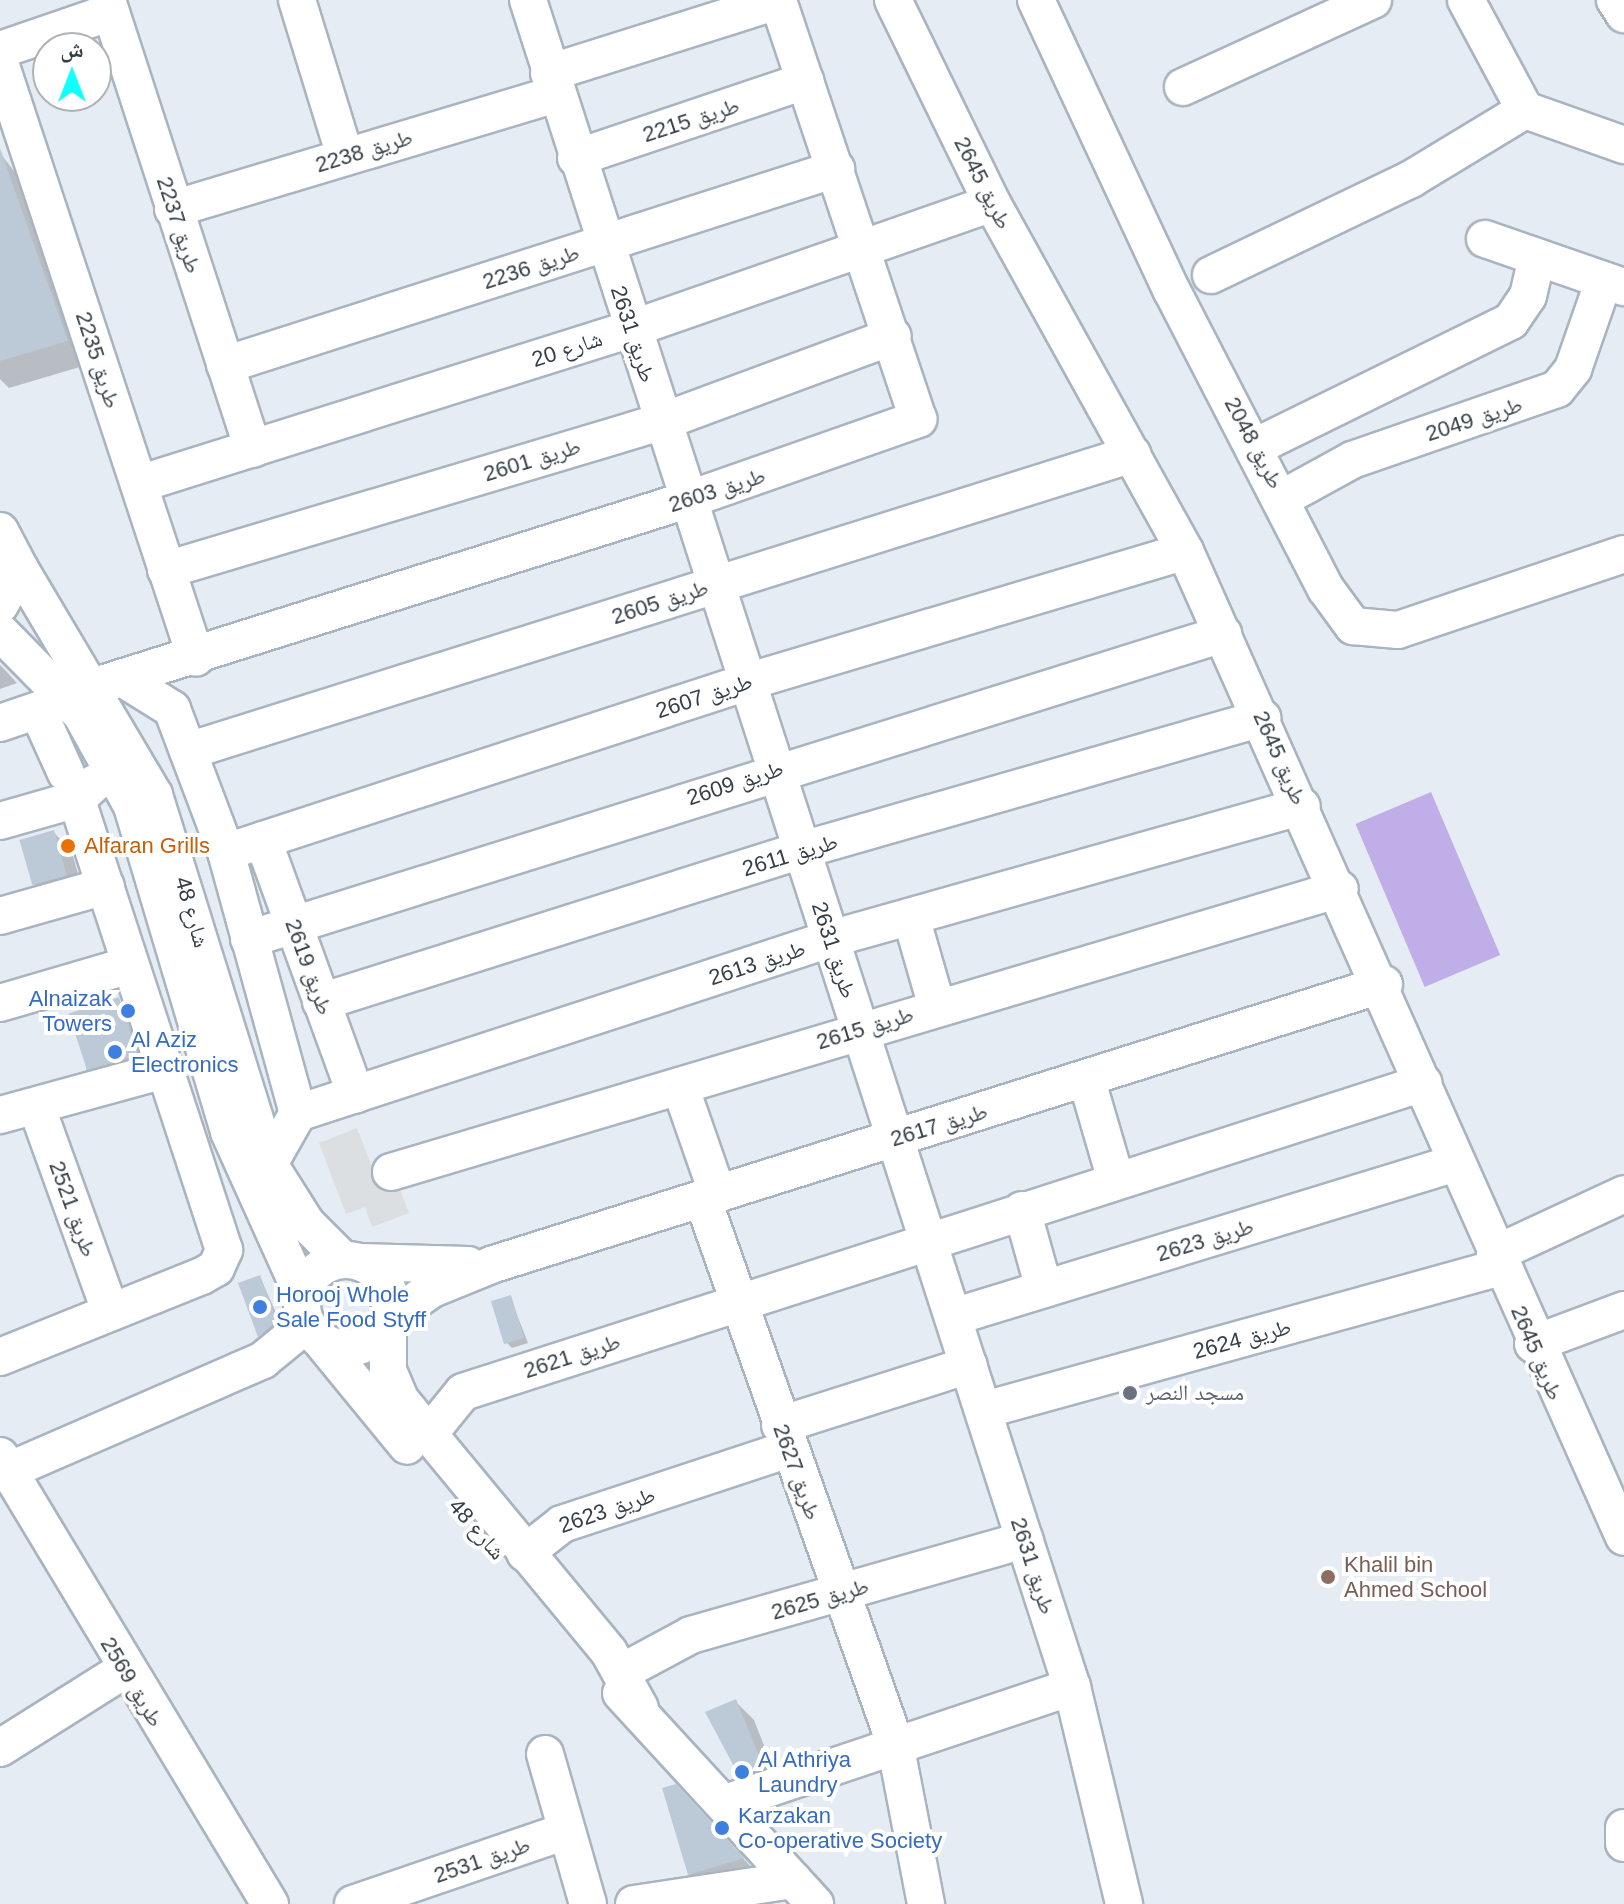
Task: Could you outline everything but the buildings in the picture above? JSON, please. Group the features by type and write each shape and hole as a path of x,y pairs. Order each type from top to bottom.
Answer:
{"street":[{"path":"297,0 345,156"},
{"name":"طريق 2631","path":"528,0 631,329 750,681 926,1240 1072,1687 1124,1904"},
{"name":"طريق 2238","path":"173,209 345,156 553,84 778,0"},
{"name":"طريق 2603","path":"0,723 80,694 690,499 918,419 893,336 778,0"},
{"name":"طريق 2645","path":"893,0 992,203 1185,551 1384,984 1533,1344 1609,1479 1624,1537"},
{"name":"طريق 2048","path":"1036,0 1172,291 1257,446 1337,609 1353,626 1375,633 1624,554"},
{"path":"1183,87 1373,0"},
{"path":"1466,0 1525,110 1616,142"},
{"path":"1615,0 1624,14"},
{"path":"0,50 109,6"},
{"name":"طريق 2237","path":"109,6 253,449"},
{"name":"طريق 2235","path":"0,63 196,658"},
{"name":"طريق 2215","path":"576,158 805,81"},
{"path":"1211,275 1411,179 1525,110"},
{"name":"طريق 2236","path":"225,365 836,169"},
{"name":"شارع 20","path":"139,484 631,329 992,203"},
{"name":"طريق 2049","path":"1283,498 1352,460 1557,389 1573,369 1614,284 1485,239"},
{"path":"1257,446 1511,321 1528,296 1537,258"},
{"name":"طريق 2601","path":"166,570 661,422 893,336"},
{"name":"طريق 2605","path":"188,751 1132,454"},
{"name":"شارع 48","path":"0,531 51,631 132,806 202,1048 260,1211 310,1321 593,1664 640,1708 725,1803 784,1892"},
{"name":"طريق 2607","path":"226,852 750,681 1185,551"},
{"path":"0,605 20,569"},
{"name":"شارع 48","path":"0,632 80,694 137,757 169,833 269,1164 307,1224 351,1261"},
{"name":"طريق 2609","path":"249,939 776,770 1223,634"},
{"path":"196,658 172,709 226,852 298,1113 269,1164"},
{"path":"0,1357 216,1268 224,1250 215,1212 164,1070 71,786 80,694 172,709"},
{"name":"طريق 2611","path":"321,1002 802,850 1262,718"},
{"path":"0,821 71,786 108,757"},
{"name":"طريق 2613","path":"298,1113 830,939 1302,806"},
{"name":"طريق 2619","path":"263,840 356,1095"},
{"path":"0,916 106,886"},
{"name":"طريق 2615","path":"391,1172 859,1029 1340,889"},
{"path":"911,917 937,1007"},
{"path":"0,1003 130,965"},
{"name":"طريق 2617","path":"388,1320 432,1289 494,1264 1087,1081 1384,984"},
{"path":"0,1115 37,1108 164,1070"},
{"path":"1087,1081 1116,1180"},
{"name":"طريق 2621","path":"428,1435 463,1392 926,1240 1423,1083"},
{"name":"طريق 2627","path":"680,1086 735,1303 895,1743 926,1904"},
{"name":"طريق 2521","path":"37,1108 110,1311"},
{"name":"طريق 2623","path":"953,1317 1456,1163"},
{"name":"طريق 2624","path":"984,1410 1498,1261 1624,1194"},
{"path":"1022,1210 1044,1289"},
{"path":"215,1212 260,1211"},
{"path":"4,1464 263,1360 310,1321 316,1271 351,1261 383,1279 388,1320 360,1346 310,1321"},
{"name":"طريق 2617","path":"351,1261 494,1264"},
{"path":"1533,1344 1624,1310"},
{"name":"شارع 48","path":"388,1320 393,1386 428,1435 622,1672 640,1708"},
{"name":"طريق 2623","path":"525,1553 562,1524 969,1365"},
{"name":"طريق 2569","path":"4,1464 124,1670 270,1904"},
{"name":"طريق 2625","path":"622,1672 691,1635 1025,1540"},
{"path":"0,1748 124,1670"},
{"path":"725,1803 895,1743 1072,1687"},
{"path":"545,1754 588,1904"},
{"path":"1624,1828 1624,1843"},
{"name":"طريق 2531","path":"353,1904 566,1831"},
{"path":"634,1904 784,1892"}],"shaded area":[{"path":"1431,792 1500,955 1425,987 1356,824"},
{"path":"357,1128 375,1175 392,1169 409,1213 372,1227 365,1207 346,1214 319,1143"}],"place":[{"name":"Alfaran Grills","path":"68,846"},
{"name":"Alnaizak Towers","path":"128,1011"},
{"name":"Al Aziz Electronics","path":"115,1052"},
{"name":"Horooj Whole Sale Food Styff","path":"260,1307"},
{"name":"مسجد النصر","path":"1130,1393"},
{"name":"Khalil bin Ahmed School","path":"1328,1577"},
{"name":"Al Athriya Laundry","path":"742,1772"},
{"name":"Karzakan Co-operative Society","path":"722,1828"}]}
